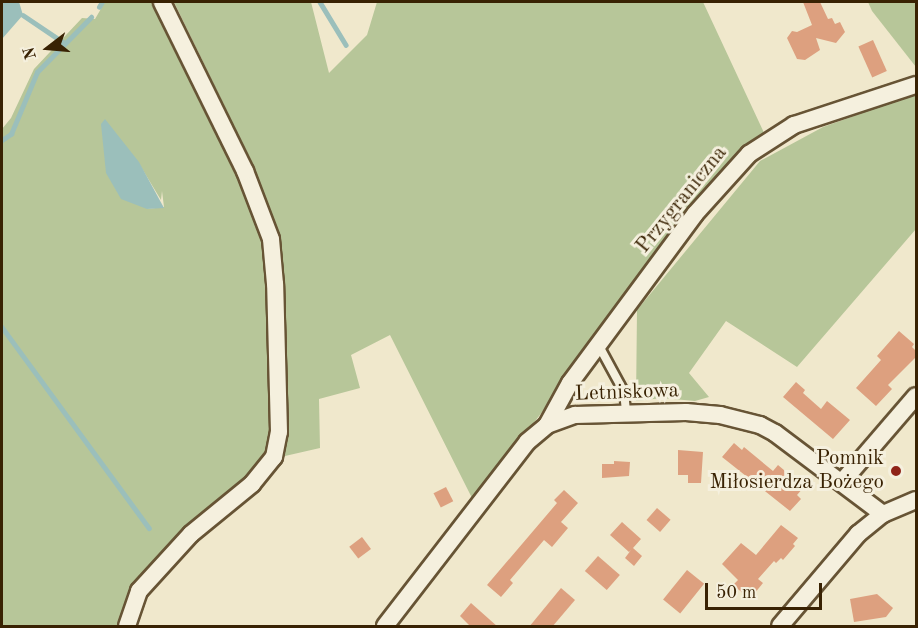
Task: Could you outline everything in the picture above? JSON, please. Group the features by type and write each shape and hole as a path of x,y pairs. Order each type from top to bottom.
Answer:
{"street":[{"path":"127,627 139,591 191,534 252,484 274,457 279,432 275,284 271,239 245,171 162,2"},
{"name":"Przygraniczna","path":"547,425 570,383 696,214 749,154 794,125 916,85"},
{"path":"842,482 916,396"},
{"name":"Letniskowa","path":"385,627 527,442 547,425 575,415 626,411 686,412 750,422 775,433 882,514"},
{"path":"780,627 858,534 882,514 916,500"}],"lane":[{"path":"599,346 624,392 626,411"}],"green space":[{"path":"105,2 156,2 225,143 254,211 268,270 274,430 271,454 249,481 189,528 132,587 121,614 119,626 2,626 2,129 11,118 34,69 82,18 95,19","holes":["138,162 161,200 162,191 164,207 147,209"]},
{"path":"174,2 311,2 329,73 367,35 377,2 703,2 765,135 687,219 536,420 472,498 390,335 351,355 360,388 319,399 320,448 285,456 281,346 259,188 235,128"},
{"path":"868,2 916,2 916,67 872,11"},
{"path":"916,94 916,229 797,367 726,321 689,373 709,397 695,401 662,398 636,401 637,310 760,161 823,127"}],"water":[{"path":"2,2 19,2 23,15 2,39"},
{"path":"105,119 139,162 164,208 147,209 121,199 106,173 101,124"}],"building":[{"path":"803,2 820,2 828,19 832,18 835,24 840,22 845,32 836,43 816,38 820,50 805,60 797,59 787,38 792,31 797,32 812,25"},
{"path":"873,40 887,71 872,78 858,47"},
{"path":"899,331 914,344 912,347 916,351 916,357 888,385 892,389 876,406 856,388 881,360 877,356"},
{"path":"796,382 805,390 803,393 821,409 827,401 850,420 833,439 783,397"},
{"path":"734,443 742,450 744,447 773,471 778,465 804,487 797,495 801,499 790,511 722,457"},
{"path":"678,450 703,452 701,483 688,483 688,475 678,475"},
{"path":"614,461 630,462 629,476 602,478 602,464 614,464"},
{"path":"446,487 453,501 441,508 434,493"},
{"path":"564,490 578,503 561,522 568,528 552,547 544,540 510,580 513,583 501,597 487,585 557,503 554,500"},
{"path":"657,508 671,520 660,532 647,520"},
{"path":"622,522 641,539 633,548 642,556 634,566 625,558 631,550 629,552 610,535"},
{"path":"781,525 798,538 793,544 795,546 783,560 781,558 776,563 774,561 758,579 763,583 750,599 733,585 738,580 722,564 741,543 756,555"},
{"path":"362,537 371,549 358,559 349,547"},
{"path":"598,556 620,575 607,590 585,571"},
{"path":"687,570 704,584 680,613 663,600"},
{"path":"561,588 575,600 552,627 529,627"},
{"path":"877,594 893,608 886,617 854,622 850,599"},
{"path":"471,603 498,627 471,627 460,616"}],"waterway":[{"path":"99,7 102,2"},
{"path":"320,2 346,45"},
{"path":"23,15 63,42"},
{"path":"2,140 11,134 37,72 91,17"},
{"path":"2,327 149,528"}],"place":[{"name":"Pomnik Miłosierdza Bożego","path":"896,471"}]}
